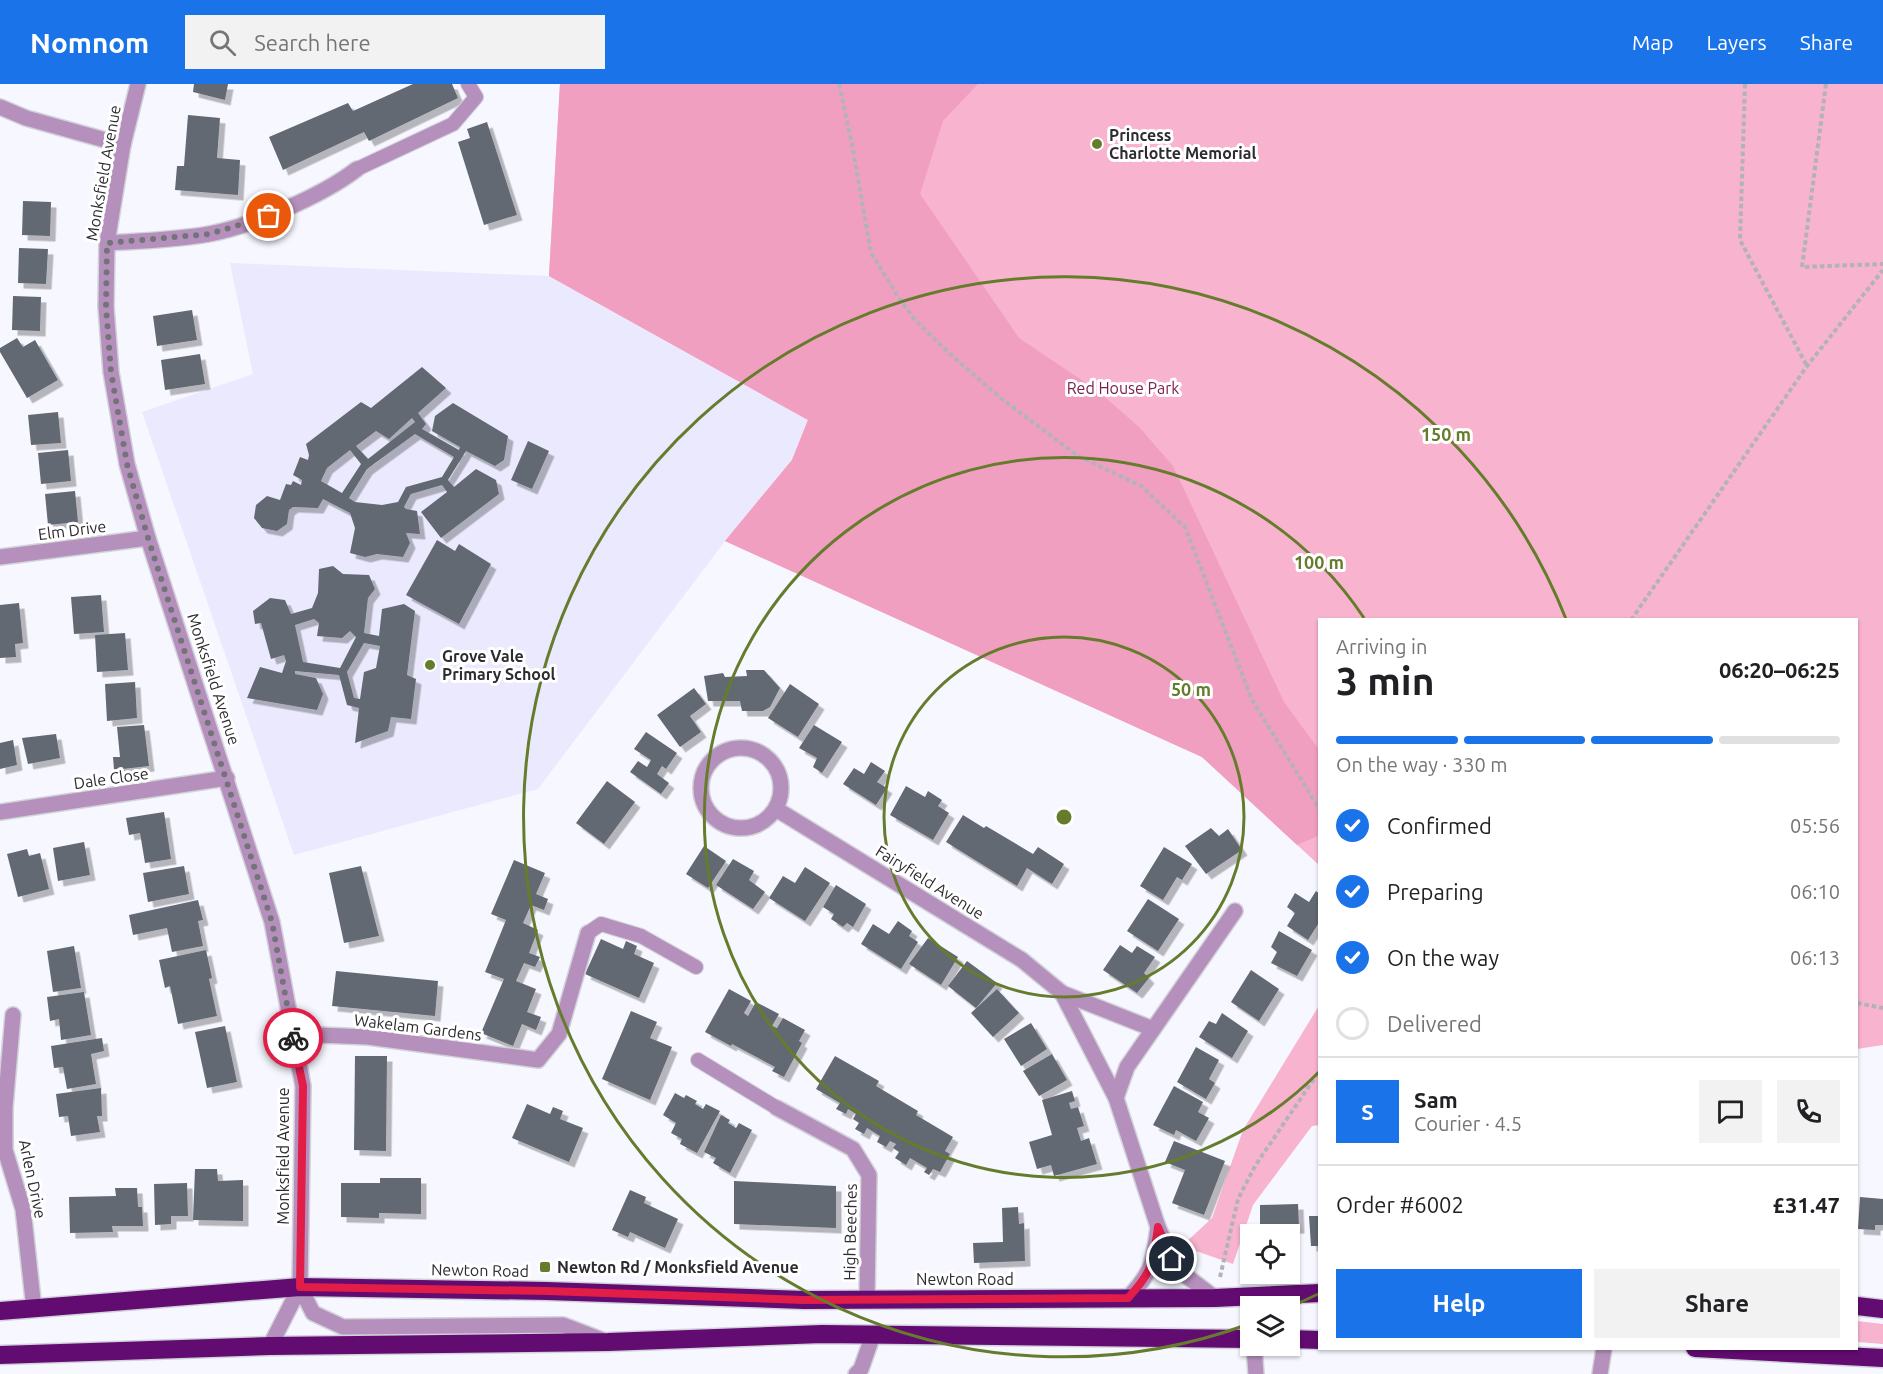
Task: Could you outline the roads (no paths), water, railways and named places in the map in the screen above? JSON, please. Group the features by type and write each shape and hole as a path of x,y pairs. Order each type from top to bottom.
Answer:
{"highway":[{"name":"Newton Road","path":"0,1311 300,1287 547,1291 804,1300 1215,1298 1318,1293"},
{"path":"1858,1306 1883,1309"},
{"path":"0,1354 270,1346 608,1342 822,1334 1240,1339"},
{"path":"1300,1339 1318,1340"},
{"path":"1733,1350 1883,1358"}],"street":[{"name":"Monksfield Avenue","path":"138,84 123,145 107,243 106,307 111,372 127,464 148,538 272,922 303,1086 300,1287 270,1346"},
{"path":"0,107 26,118 123,145"},
{"path":"107,243 209,234 269,216 341,181 357,169"},
{"name":"Elm Drive","path":"0,558 148,538"},
{"path":"734,749 749,749 764,756 775,766 780,781 780,796 776,809 763,822 748,828 733,827 718,821 707,810 702,795 702,780 708,765 719,755 734,749"},
{"name":"Dale Close","path":"0,812 227,778"},
{"name":"Fairyfield Avenue","path":"776,809 1022,960 1062,993 1153,1029"},
{"path":"1116,1098 1127,1067 1235,911"},
{"name":"Wakelam Gardens","path":"292,1034 368,1037 538,1060 559,1034 588,933"},
{"name":"Fairyfield Avenue","path":"1062,993 1116,1098 1158,1227 1172,1259 1185,1275 1215,1298"},
{"name":"Arlen Drive","path":"13,1015 4,1056 5,1150 23,1209 34,1309"},
{"name":"High Beeches","path":"777,1108 853,1149 869,1175 867,1299"},
{"name":"Fairyfield Avenue","path":"1128,1298 1146,1278 1154,1259 1158,1227"},
{"name":"Monksfield Avenue","path":"300,1287 313,1313 342,1326 563,1325 608,1342"},
{"path":"856,1374 861,1369 873,1335"},
{"path":"1600,1374 1604,1350"},
{"path":"1255,1356 1256,1374"}],"lane":[{"path":"357,169 453,124 476,97 468,84"},
{"path":"588,933 601,924 641,936 696,967"},
{"path":"698,1060 777,1108"}],"place":[{"name":"Princess Charlotte Memorial","path":"1097,144"},
{"name":"Grove Vale Primary School","path":"430,665"},
{"name":"Newton Rd / Monksfield Avenue","path":"545,1267"}],"park label":[{"name":"Red House Park","path":"1123,388"}]}
